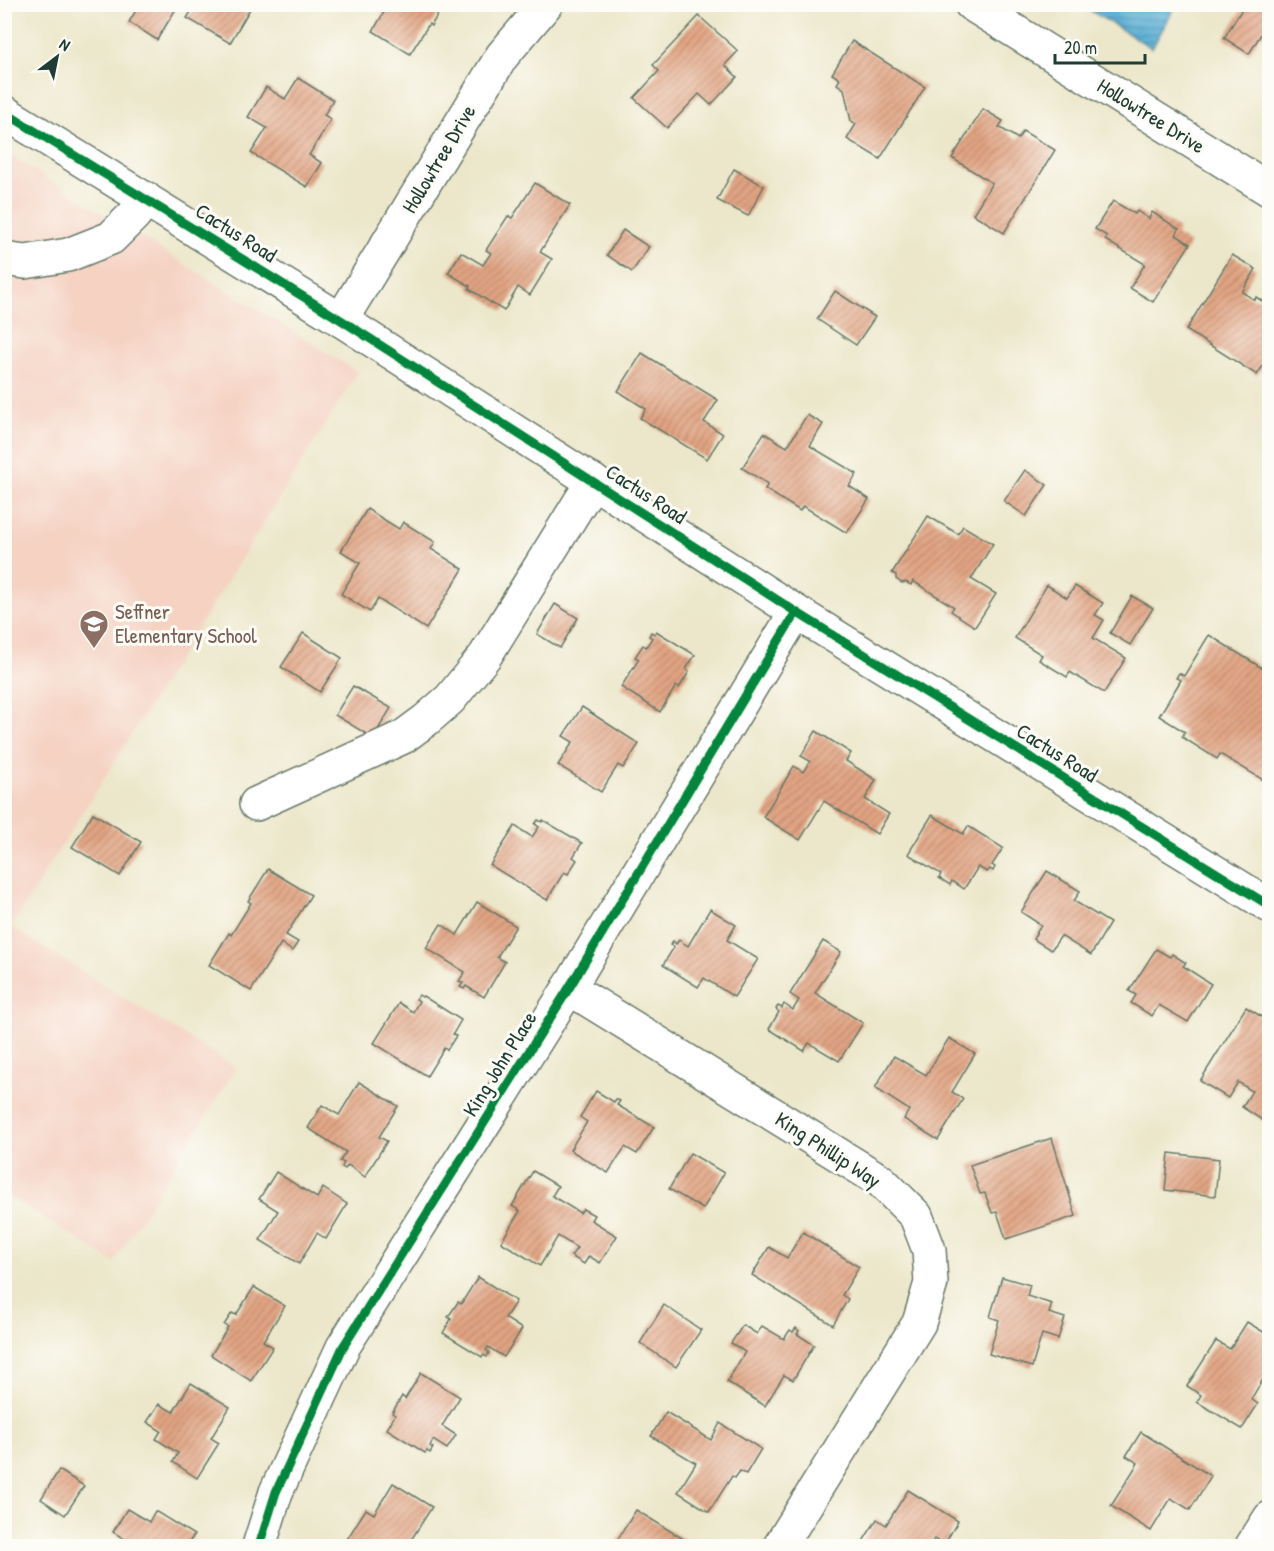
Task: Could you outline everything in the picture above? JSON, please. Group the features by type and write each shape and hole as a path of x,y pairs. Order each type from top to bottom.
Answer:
{"street":[{"name":"Hollowtree Drive","path":"342,320 502,56 546,4"},
{"name":"Hollowtree Drive","path":"971,4 1269,190"},
{"name":"Cactus Road","path":"4,111 342,320 796,612 1269,906"},
{"path":"4,259 25,262 68,255 111,238 135,214 145,198"},
{"path":"256,804 402,736 426,720 450,699 486,656 593,481"},
{"name":"King John Place","path":"259,1546 276,1492 343,1347 569,988 796,612"},
{"name":"King Phillip Way","path":"569,988 881,1181 916,1216 929,1250 931,1283 919,1323 780,1546"},
{"path":"1252,1546 1269,1518"}],"shaded area":[{"name":"Seffner Elementary School","path":"4,152 358,372 11,927 236,1068 114,1262 5,1194"}],"water":[{"path":"1081,5 1176,5 1152,48"}],"building":[{"path":"140,4 179,4 157,40 129,22"},
{"path":"196,4 248,4 251,7 230,43 187,18"},
{"path":"384,4 444,4 410,54 373,31 387,7"},
{"path":"1245,4 1270,4 1270,39 1261,34 1249,54 1224,38"},
{"path":"699,16 738,51 725,65 737,77 711,105 699,94 667,128 634,98 659,71 653,65"},
{"path":"852,41 925,87 880,159 847,139 856,124 851,121 844,89 837,84 840,79 832,74"},
{"path":"298,78 333,100 324,115 331,119 309,155 322,163 307,187 251,153 267,128 248,117 266,87 285,99"},
{"path":"983,109 1003,121 999,127 1018,139 1023,131 1055,150 1004,233 973,214 992,183 952,158"},
{"path":"734,169 764,186 748,216 717,200"},
{"path":"535,183 570,205 540,252 552,259 530,295 518,287 504,311 448,273 461,252 483,265 491,253 486,250 508,216 512,218"},
{"path":"1113,201 1149,219 1152,212 1179,229 1176,235 1190,244 1153,302 1130,288 1145,264 1105,240 1107,236 1095,229"},
{"path":"623,230 649,247 632,272 607,255"},
{"path":"1232,255 1256,269 1242,292 1270,306 1270,355 1257,375 1186,330"},
{"path":"835,291 875,317 856,345 817,319"},
{"path":"642,353 718,400 704,422 723,434 707,459 640,418 646,409 618,391"},
{"path":"807,415 823,424 810,446 857,474 849,486 869,499 847,533 803,506 800,511 765,489 768,484 742,468 764,433 787,447"},
{"path":"1025,470 1047,485 1026,516 1004,501"},
{"path":"367,509 399,529 403,522 435,542 431,549 463,569 426,629 378,599 370,612 341,594 360,563 341,551"},
{"path":"928,516 958,534 963,526 993,544 971,579 996,594 975,627 951,611 954,607 913,581 911,585 906,582 902,583 892,573"},
{"path":"1047,585 1067,598 1075,586 1103,603 1095,615 1104,620 1093,638 1126,658 1104,693 1070,672 1067,677 1039,660 1042,655 1015,638"},
{"path":"1132,596 1153,608 1130,645 1110,633"},
{"path":"555,604 578,618 560,648 537,634"},
{"path":"656,631 695,655 686,669 689,672 679,688 676,686 660,712 621,687 639,659 635,657 643,645 646,647 652,638 649,636 651,632 655,634"},
{"path":"303,633 342,658 320,692 281,667"},
{"path":"1209,635 1270,673 1270,774 1265,781 1220,754 1217,759 1182,737 1185,732 1159,716 1181,680 1176,678 1179,673 1184,676"},
{"path":"353,686 391,708 373,738 335,715"},
{"path":"582,707 639,744 623,768 618,765 601,792 558,765 573,742 563,736"},
{"path":"816,731 851,753 846,761 876,780 865,799 889,814 877,834 824,801 800,840 763,817 794,766 803,772 810,761 801,756"},
{"path":"93,813 141,842 120,876 72,847"},
{"path":"932,815 963,834 968,826 1003,848 992,865 995,867 993,871 990,869 987,872 978,867 964,889 952,881 950,885 939,878 941,874 908,854"},
{"path":"538,820 542,822 543,820 582,843 573,857 577,860 568,874 564,872 547,900 490,865 515,826 532,837 539,827 535,824"},
{"path":"268,869 311,895 286,935 298,942 292,951 281,943 251,991 209,965 251,903 248,901"},
{"path":"1047,871 1080,891 1074,901 1110,923 1091,955 1061,936 1051,950 1033,939 1041,925 1021,912"},
{"path":"477,902 516,926 497,957 505,962 484,997 466,986 464,989 460,987 463,983 459,981 465,972 426,948 441,924 457,935"},
{"path":"710,909 736,925 727,940 758,959 734,997 704,978 698,987 663,965 674,947 670,945 673,941 676,944 679,940 688,946"},
{"path":"823,941 841,952 815,993 863,1023 839,1061 809,1043 804,1051 769,1029 779,1012 776,1009 778,1006 782,1008 784,1004 793,1010 799,1000 790,994"},
{"path":"1156,949 1170,957 1172,954 1186,963 1183,966 1211,984 1188,1022 1159,1005 1152,1016 1131,1003 1136,995 1129,991"},
{"path":"419,995 461,1020 453,1034 456,1036 447,1050 444,1048 427,1076 374,1043 399,1003 413,1012 419,1001 416,999"},
{"path":"1246,1007 1270,1022 1270,1115 1265,1122 1242,1107 1252,1091 1238,1082 1228,1098 1200,1081"},
{"path":"949,1038 975,1054 952,1092 963,1099 938,1140 904,1119 909,1110 875,1088 894,1056 926,1075"},
{"path":"359,1082 398,1106 379,1137 387,1141 365,1177 348,1165 345,1169 342,1167 344,1163 340,1161 346,1152 308,1128 322,1105 339,1115"},
{"path":"596,1091 614,1102 616,1099 620,1101 617,1105 654,1127 637,1154 625,1147 608,1173 570,1150 587,1122 580,1117"},
{"path":"1052,1138 1076,1216 1006,1239 997,1212 992,1213 985,1193 980,1194 970,1165"},
{"path":"690,1153 724,1173 703,1209 669,1189"},
{"path":"1169,1153 1219,1159 1215,1196 1165,1190"},
{"path":"533,1171 558,1186 552,1196 580,1213 583,1209 594,1215 591,1220 617,1236 600,1263 589,1256 584,1264 571,1256 577,1248 558,1236 540,1266 501,1242 520,1211 512,1206"},
{"path":"276,1172 317,1198 323,1188 347,1204 326,1239 317,1233 299,1264 260,1240 278,1211 259,1199"},
{"path":"803,1232 859,1267 842,1295 848,1299 833,1325 752,1275 769,1247 787,1258"},
{"path":"478,1277 516,1301 505,1318 522,1329 504,1357 488,1347 487,1357 483,1355 482,1357 443,1333 451,1319 448,1317 458,1302 461,1304"},
{"path":"1002,1277 1030,1285 1027,1296 1052,1304 1049,1313 1065,1318 1058,1339 1042,1334 1032,1367 989,1354 999,1320 990,1317"},
{"path":"254,1287 285,1306 263,1341 273,1347 251,1381 211,1355 228,1327 224,1325 232,1313 236,1315"},
{"path":"664,1305 701,1330 676,1367 640,1343"},
{"path":"1247,1322 1270,1336 1270,1379 1265,1376 1251,1399 1258,1404 1242,1429 1197,1402 1201,1395 1187,1386 1216,1341 1230,1349"},
{"path":"743,1325 757,1334 762,1326 784,1339 790,1330 793,1332 796,1328 799,1331 797,1334 814,1345 793,1380 784,1375 765,1406 727,1382 745,1352 731,1343"},
{"path":"421,1373 460,1397 442,1426 456,1435 447,1449 433,1440 430,1453 427,1451 425,1453 387,1429 395,1415 392,1413 402,1396 405,1399"},
{"path":"191,1383 230,1407 211,1438 219,1443 197,1478 173,1462 178,1453 156,1439 161,1431 147,1422 159,1404 173,1412"},
{"path":"666,1412 711,1440 720,1423 761,1449 746,1474 740,1471 735,1478 732,1476 709,1512 678,1492 696,1463 651,1436"},
{"path":"1141,1432 1211,1476 1190,1510 1171,1498 1151,1531 1111,1506 1138,1463 1126,1456"},
{"path":"59,1470 84,1486 65,1515 41,1499"},
{"path":"393,1483 432,1507 411,1540 415,1542 413,1546 349,1546 344,1544 366,1509 374,1514"},
{"path":"908,1490 958,1521 944,1545 934,1539 930,1546 860,1546 877,1519 886,1525"},
{"path":"127,1509 149,1522 155,1511 194,1535 187,1546 133,1546 113,1532"},
{"path":"636,1510 695,1546 614,1545"}],"cycle path":[{"path":"4,112 341,320 796,612 1270,906"},
{"path":"259,1546 276,1492 343,1347 569,988 796,612"}],"place":[{"name":"Seffner Elementary School","path":"94,650"}]}
